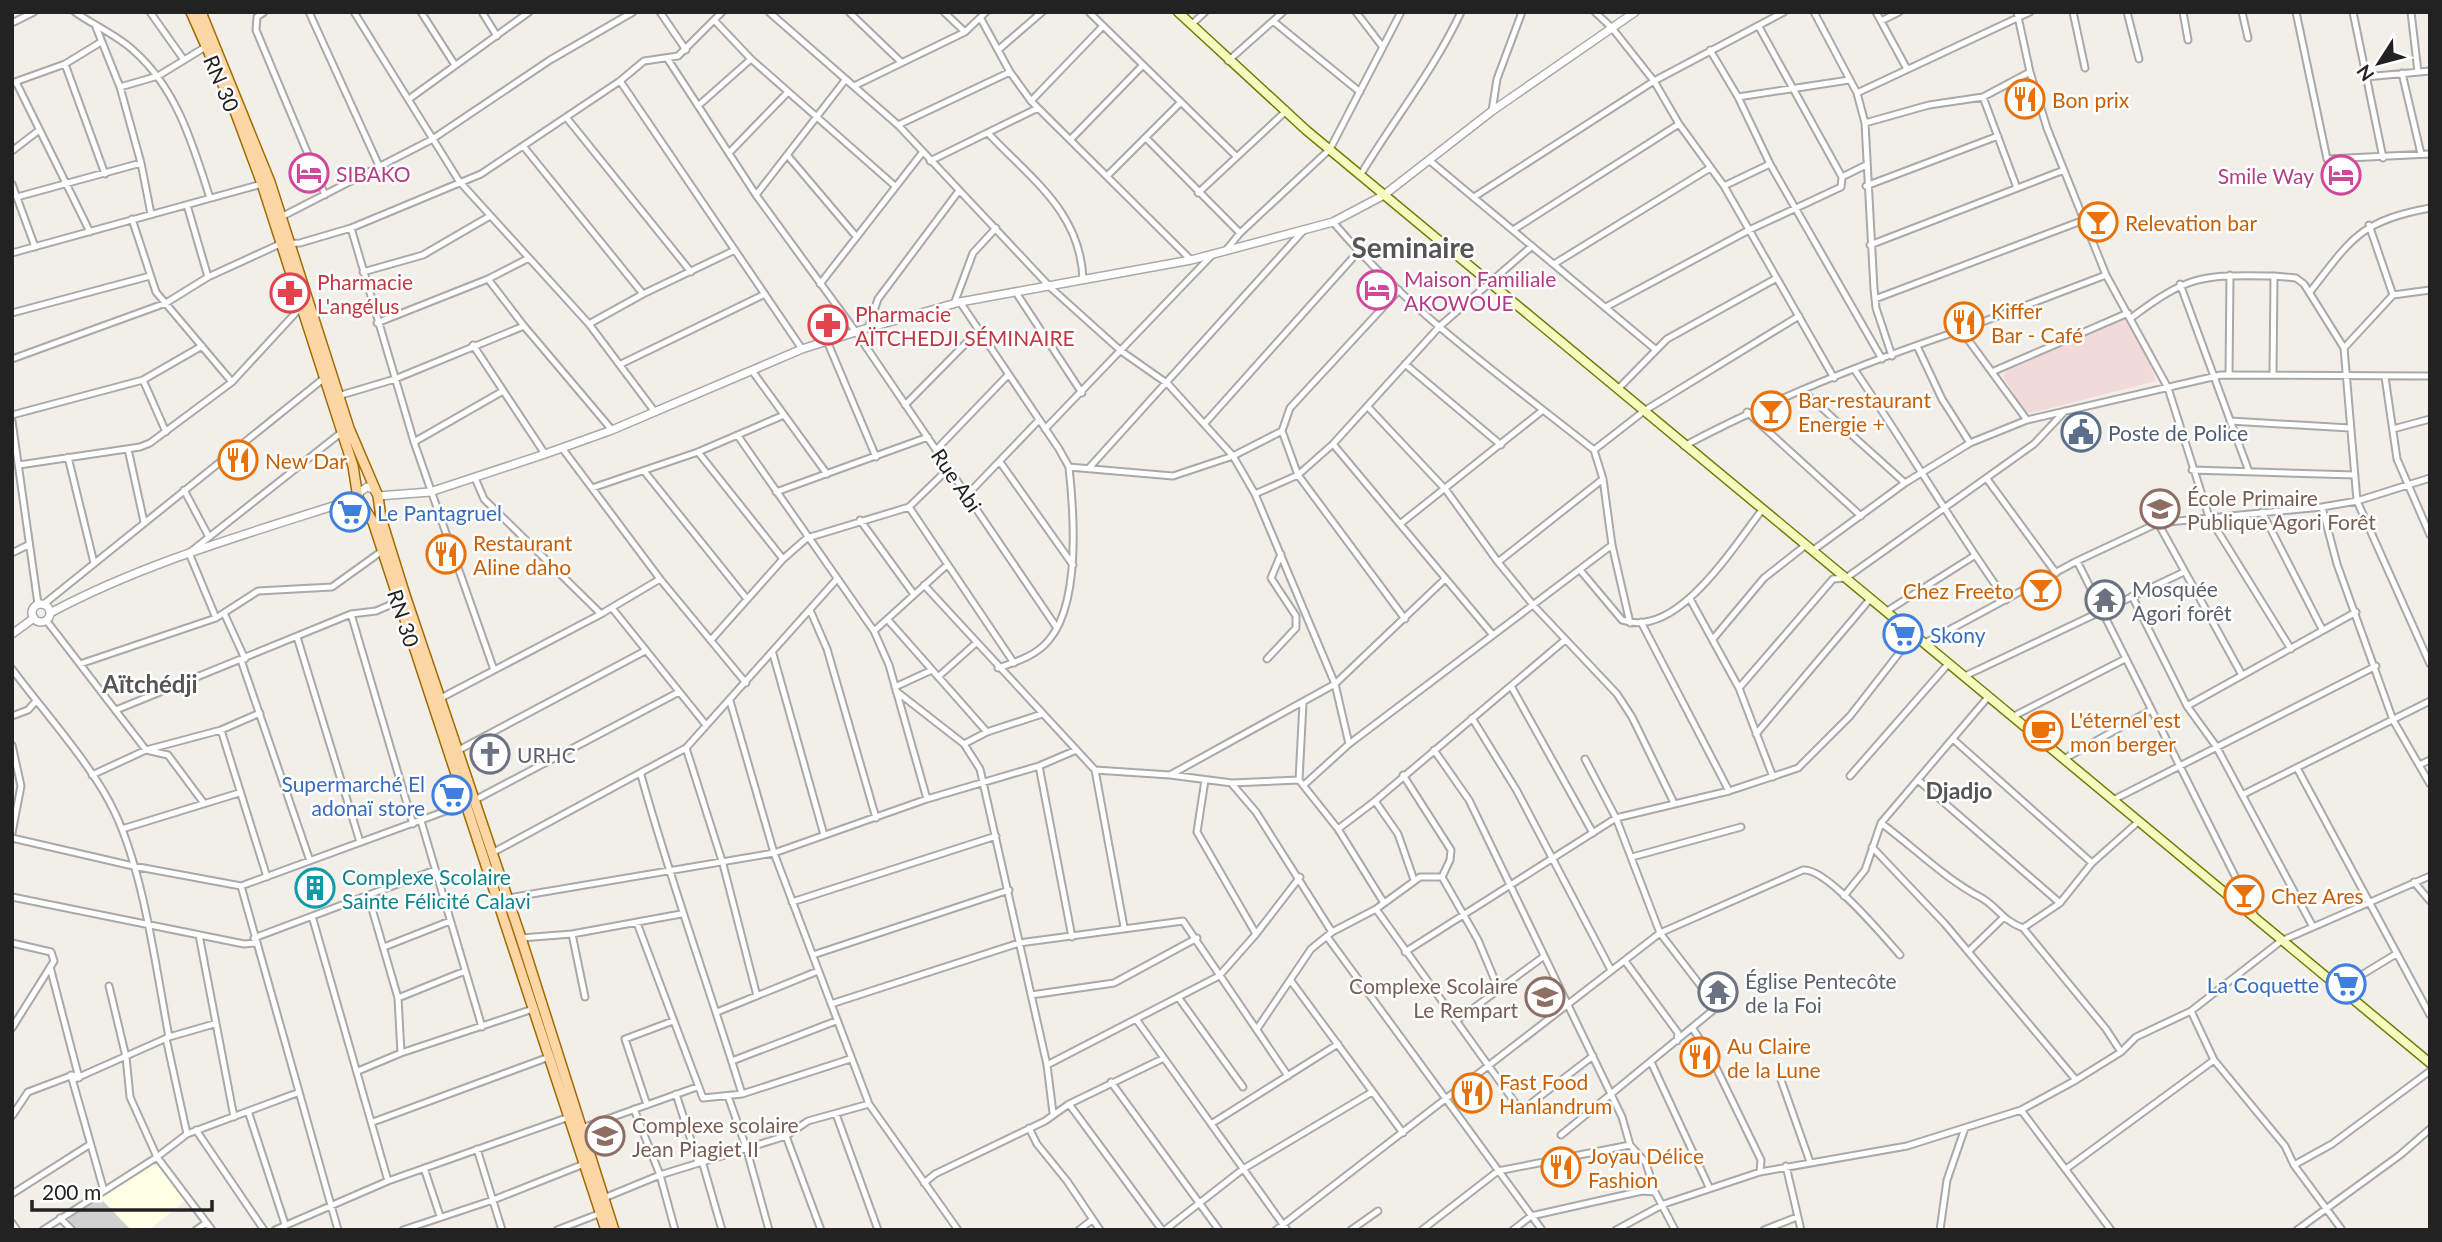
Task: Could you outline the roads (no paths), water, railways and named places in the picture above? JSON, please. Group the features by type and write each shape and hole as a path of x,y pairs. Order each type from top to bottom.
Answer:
{"main road":[{"name":"RN 30","path":"191,12 262,184 279,244 353,466 358,498 373,522 470,803 548,1057 606,1230"},
{"name":"RN 30","path":"201,12 244,111 283,216 338,396 378,496 381,518 457,751 470,803 508,898 614,1230"},
{"path":"1178,12 1285,112 2430,1063"}],"street":[{"path":"12,23 34,12"},
{"path":"75,12 132,48 158,76 190,136 210,198"},
{"path":"150,12 184,60"},
{"path":"264,12 257,17 256,30 325,195"},
{"path":"309,12 380,168"},
{"path":"354,12 409,99 431,140 459,181 589,324 655,412"},
{"path":"421,12 455,65"},
{"path":"482,12 497,36"},
{"path":"409,99 529,12"},
{"path":"283,216 431,140 550,60 623,15 633,12"},
{"path":"660,12 686,50"},
{"path":"12,359 166,303 208,277 279,244 291,244 351,228 491,168 620,81 644,61 667,58 686,50 723,12"},
{"path":"769,12 898,125 1051,288 1121,351 1168,384 1233,456 1255,494 1335,684 1349,744"},
{"path":"849,12 901,62"},
{"path":"944,12 965,32"},
{"path":"854,86 965,32 986,12"},
{"path":"998,50 1042,12"},
{"path":"1089,12 1236,156"},
{"path":"1191,25 1205,12"},
{"path":"1228,61 1283,12"},
{"path":"1356,12 1382,46"},
{"path":"1226,251 1240,233 1330,149 1401,12"},
{"path":"1362,174 1390,127 1423,83 1461,12"},
{"path":"1492,111 1497,79 1522,12"},
{"path":"1595,12 1612,28 1654,81 1679,124 1724,186 1775,279 1834,377"},
{"path":"34,618 38,621 87,593 189,553 358,498 367,487 373,489 378,496 430,492 475,478 612,430 802,349 868,328 957,303 1051,288 1191,260 1333,222 1384,195 1492,111 1635,12"},
{"path":"1474,197 1654,81 1784,12"},
{"path":"1814,12 1857,93 1865,123 1866,186 1875,299 1892,356"},
{"path":"1876,12 1907,69"},
{"path":"1881,21 1899,12"},
{"path":"1857,93 2018,15 2030,12"},
{"path":"2073,12 2085,68"},
{"path":"2127,12 2139,59"},
{"path":"2182,12 2188,40"},
{"path":"2242,12 2248,38"},
{"path":"2296,12 2324,155 2330,160 2430,154"},
{"path":"2353,12 2383,158"},
{"path":"2411,12 2418,72"},
{"path":"2018,15 2030,72 2064,170 2106,275 2168,388 2209,517 2291,649"},
{"path":"981,19 1010,72 1031,102 1108,175 1191,260"},
{"path":"715,20 751,59 895,186"},
{"path":"1273,21 1360,92"},
{"path":"1031,102 1103,26"},
{"path":"96,27 120,88 141,163 151,214"},
{"path":"1606,307 1749,230 1841,187 1842,177 1759,27"},
{"path":"90,232 14,83 65,64 101,42"},
{"path":"120,88 158,76 207,46"},
{"path":"1710,50 1738,97 1770,164 1882,359"},
{"name":"Rue Abi","path":"667,58 756,195 856,332 1057,628"},
{"path":"698,106 751,59"},
{"path":"65,64 105,174"},
{"path":"1071,139 1143,65"},
{"path":"2365,77 2430,71"},
{"path":"898,125 1010,72"},
{"path":"1865,123 1929,105 1983,97 2030,72"},
{"path":"2402,73 2421,154"},
{"path":"756,195 846,79"},
{"path":"1738,97 1849,80"},
{"path":"620,81 802,349"},
{"path":"729,153 788,92"},
{"path":"1983,97 2017,188"},
{"path":"1108,175 1181,102"},
{"path":"930,161 1038,108"},
{"path":"1198,193 1285,112"},
{"path":"566,117 691,272"},
{"path":"1513,230 1679,124"},
{"path":"12,151 38,131"},
{"path":"988,133 1066,216 1079,248 1083,281"},
{"path":"1866,186 1998,136"},
{"path":"1146,138 1240,233"},
{"path":"524,147 643,293"},
{"path":"820,284 855,235 922,153"},
{"path":"788,156 855,235"},
{"path":"1430,161 1656,349"},
{"path":"18,197 141,163"},
{"path":"1724,186 1770,164"},
{"path":"1842,177 1866,165"},
{"path":"1554,264 1710,168"},
{"path":"1870,245 2064,170"},
{"path":"12,184 35,247"},
{"path":"12,253 262,184"},
{"path":"868,328 874,306 958,191"},
{"path":"187,205 208,277"},
{"path":"2310,292 2350,240 2370,225 2430,208"},
{"path":"363,272 423,255 490,216"},
{"path":"132,219 156,292 232,382"},
{"path":"1875,299 2084,220"},
{"path":"1333,222 1358,252 1440,326 1594,450 1603,479 1612,545 1630,623"},
{"path":"2370,225 2393,295"},
{"path":"351,228 377,323 430,492 494,670"},
{"path":"957,303 973,253 996,228"},
{"path":"1089,468 1168,384 1303,231"},
{"path":"1255,494 1298,475 1333,444 1440,326 1532,246"},
{"path":"589,324 643,293 735,250"},
{"path":"1205,422 1358,252"},
{"path":"1045,429 1213,254"},
{"path":"377,323 488,279 529,258"},
{"path":"1684,446 1747,412 2106,275"},
{"path":"1994,371 2130,316 2180,284 2230,275 2296,278 2310,292 2344,348 2357,501 2430,664"},
{"path":"2229,375 2230,275"},
{"path":"12,313 150,276"},
{"path":"2273,375 2274,276"},
{"path":"488,279 612,430"},
{"path":"1618,389 1656,349 1710,313 1775,279"},
{"path":"2180,284 2248,469"},
{"path":"1399,290 1290,408 1282,431 1298,475 1405,619"},
{"path":"2344,348 2393,295 2430,290"},
{"path":"621,364 765,294"},
{"path":"1017,294 1082,393"},
{"path":"957,303 1069,467 1074,513 1073,565 1057,628 1036,653 998,668"},
{"path":"19,465 128,449 150,443 232,382 301,307"},
{"path":"1594,450 1644,411 1799,316"},
{"path":"338,396 395,379 524,326"},
{"path":"1961,330 1994,371 2027,420"},
{"path":"905,405 978,331"},
{"path":"827,341 876,457"},
{"path":"473,345 545,454"},
{"path":"12,415 143,380 202,346"},
{"path":"1917,346 1942,399 1970,443"},
{"path":"1405,364 1501,445"},
{"path":"1854,369 1924,473 1943,509 2006,600"},
{"path":"752,372 827,474"},
{"path":"936,450 1008,375"},
{"path":"1713,639 1764,578 1861,516 1905,483 1970,443 2027,420 2229,375 2430,376"},
{"path":"2385,377 2397,459 2430,535"},
{"path":"34,618 33,610 255,437 323,379"},
{"path":"143,380 166,432"},
{"path":"1802,390 1905,483"},
{"path":"414,442 503,391"},
{"path":"1368,407 1446,490 1534,606 1617,694 1674,803"},
{"path":"1400,524 1543,410"},
{"path":"1738,688 1833,579 1846,578 1987,479 2034,444 2065,411"},
{"path":"1747,412 1861,516"},
{"path":"592,488 698,452 784,415"},
{"path":"2393,429 2430,419"},
{"path":"967,495 1039,420"},
{"path":"12,421 28,545 41,604 80,664 146,750 168,755 203,802"},
{"path":"2230,421 2350,428"},
{"path":"1069,467 1173,475 1233,456 1282,431"},
{"path":"189,553 342,432"},
{"path":"738,436 874,631 896,689 927,799"},
{"path":"776,492 928,437"},
{"path":"1333,444 1492,634"},
{"path":"562,448 660,579 746,683"},
{"path":"128,449 144,522"},
{"path":"698,452 783,559"},
{"path":"68,457 94,563"},
{"path":"1000,463 1073,565"},
{"path":"711,640 783,559 807,538 909,507 948,469"},
{"path":"2192,470 2248,469 2355,475"},
{"path":"645,471 747,599"},
{"path":"475,478 484,499 601,614"},
{"path":"1925,643 2077,561 2158,523 2322,507 2357,501 2430,478"},
{"path":"1498,562 1603,479"},
{"path":"1987,479 2056,573"},
{"path":"12,490 21,485"},
{"path":"184,490 209,537"},
{"path":"909,507 1014,663"},
{"path":"2322,507 2337,564 2376,666 2393,720 2430,784"},
{"path":"1580,570 1615,615 1630,623 1673,612 1690,598 1762,510"},
{"path":"2262,512 2322,629"},
{"path":"860,520 913,593"},
{"path":"2158,523 2242,675"},
{"path":"12,553 28,545"},
{"path":"1095,770 1170,775 1232,783 1302,782 1492,634 1534,606 1612,545"},
{"path":"80,664 216,618 264,589 332,587 382,551"},
{"path":"189,553 216,618"},
{"path":"1267,659 1296,628 1297,623 1296,616 1271,578 1281,554"},
{"path":"1887,611 1975,556"},
{"path":"2077,561 2259,923"},
{"path":"874,631 947,565"},
{"path":"1965,676 2184,572"},
{"path":"439,699 601,614 660,579"},
{"path":"492,853 641,775 686,747 773,654 836,579"},
{"path":"1170,775 1335,684 1446,579"},
{"path":"924,585 1074,751 1095,770 1124,927"},
{"path":"2132,596 2188,706 2216,746 2312,927"},
{"path":"1690,598 1738,688 1773,777"},
{"path":"1756,734 1871,598"},
{"path":"116,710 351,614 376,611 399,601"},
{"path":"612,608 706,725"},
{"path":"810,610 827,649 876,818"},
{"path":"2188,706 2356,612"},
{"path":"223,613 243,660 310,861"},
{"path":"351,614 413,824"},
{"path":"12,634 34,618"},
{"path":"888,620 988,732"},
{"path":"1641,622 1729,790"},
{"path":"1405,952 1616,818 1729,790 1773,777 1803,764 1850,716 1914,634"},
{"path":"297,637 360,842"},
{"path":"1338,829 1376,801 1403,775 1564,640"},
{"path":"938,677 976,643"},
{"path":"457,751 646,651"},
{"path":"773,654 824,835"},
{"path":"2014,716 2125,659"},
{"path":"1850,776 1949,663"},
{"path":"2113,800 2376,666"},
{"path":"12,669 92,775 122,829 148,926 187,1134"},
{"path":"896,689 932,670"},
{"path":"1511,686 1593,833"},
{"path":"896,689 964,744 974,756 983,782 1009,890 1047,1065 1053,1113"},
{"path":"12,745 20,786 12,835 133,866 241,886 470,803 680,692"},
{"path":"1844,896 1865,870 1881,823 1989,696"},
{"path":"12,716 28,710 36,701"},
{"path":"730,701 774,853 869,1104 958,1230"},
{"path":"2242,795 2338,744 2430,701"},
{"path":"1303,703 1302,782 1338,829 1384,903"},
{"path":"2064,759 2151,710"},
{"path":"92,775 146,750 221,730 260,713"},
{"path":"964,744 988,732 1042,714"},
{"path":"1472,718 1554,858 1611,970"},
{"path":"221,730 267,877"},
{"path":"1954,740 2092,863"},
{"path":"686,747 723,864 757,996"},
{"path":"1434,750 1469,800 1611,1094 1630,1145 1646,1163 1656,1192 1675,1230"},
{"path":"508,898 667,870 723,864 774,853 927,799 1039,766 1074,751"},
{"path":"1561,1135 1715,1011 1716,1004 1660,933 1616,818 1585,759"},
{"path":"2419,765 2430,760"},
{"path":"1039,766 1073,937"},
{"path":"2297,768 2430,1015"},
{"path":"641,775 667,870 717,1012 742,1094"},
{"path":"1403,775 1451,850 1450,860 1442,877"},
{"path":"1205,779 1197,832 1256,934"},
{"path":"1918,780 2060,904"},
{"path":"1232,783 1256,811 1300,877 1330,935 1542,1230"},
{"path":"122,829 239,793"},
{"path":"1376,801 1398,834 1414,880"},
{"path":"421,821 482,1027"},
{"path":"2023,928 2060,904 2092,863 2138,822"},
{"path":"1881,823 1921,853 1936,870 1971,894 1981,897 2003,918 2023,928 2106,1029 2121,1052"},
{"path":"1632,857 1741,827"},
{"path":"792,902 996,836"},
{"path":"1872,847 1969,951 2076,1080"},
{"path":"12,897 244,944 435,870"},
{"path":"1276,1230 1660,933 1803,870 1818,874 1844,896 1900,955"},
{"path":"1616,1230 1664,1204 1760,1172 1907,1146 2021,1110 2121,1052 2136,1037 2191,1012 2281,940 2430,876"},
{"path":"1047,1065 1219,976 1300,877"},
{"path":"1257,1029 1311,949 1376,909 1414,880 1420,877 1442,877"},
{"path":"1442,877 1464,915 1499,990"},
{"path":"2414,882 2430,901"},
{"path":"241,886 297,1093 338,1230"},
{"path":"813,956 1009,890"},
{"path":"368,895 398,998 401,1053"},
{"path":"1376,909 1521,1111 1593,1056"},
{"path":"521,938 572,934 681,914"},
{"path":"312,916 388,1181"},
{"path":"1969,951 2003,918"},
{"path":"384,947 450,920"},
{"path":"831,1004 1019,943 1183,920 1288,1076"},
{"path":"637,923 697,1087 705,1099 742,1094 850,1059"},
{"path":"572,934 584,997"},
{"path":"199,935 234,1117"},
{"path":"1031,995 1114,983 1197,938"},
{"path":"12,943 51,952 54,961 12,1028"},
{"path":"2340,988 2396,954"},
{"path":"1456,1021 1544,957"},
{"path":"1625,961 1678,1033 1677,1041"},
{"path":"50,967 89,1145 104,1191"},
{"path":"398,998 465,971"},
{"path":"717,1012 818,971"},
{"path":"1291,981 1403,1133"},
{"path":"108,986 125,1057 130,1097 157,1157 212,1230"},
{"path":"1178,997 1243,1087"},
{"path":"358,1071 401,1053 533,1009"},
{"path":"2191,1012 2214,1060 2285,1146 2294,1165 2342,1230"},
{"path":"1136,1019 1162,1059 1287,1230"},
{"path":"647,1105 625,1039 673,1021"},
{"path":"732,1061 836,1021"},
{"path":"12,1116 28,1092 75,1077 168,1037 214,1024"},
{"path":"1693,1028 1709,1053 1761,1160 1760,1172"},
{"path":"1211,1124 1338,1044"},
{"path":"373,1122 548,1057"},
{"path":"924,1183 935,1174 1029,1128 1111,1082 1162,1059"},
{"path":"2066,1169 2214,1060"},
{"path":"1651,1062 1709,1188"},
{"path":"2294,1165 2332,1144 2430,1071"},
{"path":"1781,1080 1810,1162"},
{"path":"1111,1082 1219,1230"},
{"path":"582,1128 697,1087"},
{"path":"1069,1104 1163,1230 1243,1169 1373,1092"},
{"path":"43,1230 157,1157 187,1134 297,1093"},
{"path":"676,1094 722,1230"},
{"path":"728,1096 746,1147 769,1230"},
{"path":"604,1198 660,1175 786,1136 808,1121 869,1104"},
{"path":"635,1109 660,1175 675,1230"},
{"path":"2021,1110 2111,1230"},
{"path":"248,1111 285,1224"},
{"path":"836,1114 878,1230"},
{"path":"275,1230 388,1181 569,1116"},
{"path":"1029,1128 1100,1230"},
{"path":"1940,1230 1947,1180 1965,1128"},
{"path":"2297,1230 2400,1155 2430,1129"},
{"path":"196,1130 264,1230"},
{"path":"786,1136 821,1230"},
{"path":"12,1194 89,1145"},
{"path":"1422,1230 1498,1171 1630,1145"},
{"path":"477,1149 502,1230"},
{"path":"403,1230 493,1200 583,1164"},
{"path":"1786,1166 1801,1230"},
{"path":"424,1168 439,1216"},
{"path":"1513,1230 1531,1216 1642,1191 1656,1192"},
{"path":"1350,1230 1378,1211"},
{"path":"557,1230 601,1213"},
{"path":"1765,1230 1797,1217"},
{"path":"60,1218 72,1230"},
{"path":"1080,1230 1092,1220"},
{"path":"12,1223 17,1230"},
{"path":"196,1230 206,1223"}],"place":[{"name":"Bon prix","path":"2025,99"},
{"name":"SIBAKO","path":"309,173"},
{"name":"Smile Way","path":"2341,175"},
{"name":"Relevation bar","path":"2098,222"},
{"name":"Maison Familiale AKOWOUE","path":"1377,290"},
{"name":"Pharmacie L'angélus","path":"290,293"},
{"name":"Kiffer Bar - Café","path":"1964,322"},
{"name":"Pharmacie AÏTCHEDJI SÉMINAIRE","path":"828,325"},
{"name":"Bar-restaurant Energie +","path":"1771,411"},
{"name":"Poste de Police","path":"2081,432"},
{"name":"New Dar","path":"238,460"},
{"name":"École Primaire Publique Agori Forêt","path":"2160,509"},
{"name":"Le Pantagruel","path":"350,512"},
{"name":"Restaurant Aline daho","path":"446,554"},
{"name":"Chez Freeto","path":"2041,590"},
{"name":"Mosquée Agori forêt","path":"2105,600"},
{"name":"Skony","path":"1903,634"},
{"name":"L'éternel est mon berger","path":"2043,731"},
{"name":"URHC","path":"490,754"},
{"name":"Supermarché El adonaï store","path":"452,795"},
{"name":"Complexe Scolaire Sainte Félicité Calavi","path":"315,888"},
{"name":"Chez Ares","path":"2244,895"},
{"name":"La Coquette","path":"2346,984"},
{"name":"Église Pentecôte de la Foi","path":"1718,992"},
{"name":"Complexe Scolaire Le Rempart","path":"1545,997"},
{"name":"Au Claire de la Lune","path":"1700,1057"},
{"name":"Fast Food Hanlandrum","path":"1472,1093"},
{"name":"Complexe scolaire Jean Piagiet II","path":"605,1136"},
{"name":"Joyau Délice Fashion","path":"1561,1167"}],"district":[{"name":"Seminaire","path":"1413,247"},
{"name":"Aïtchédji","path":"150,683"},
{"name":"Djadjo","path":"1959,790"}]}
